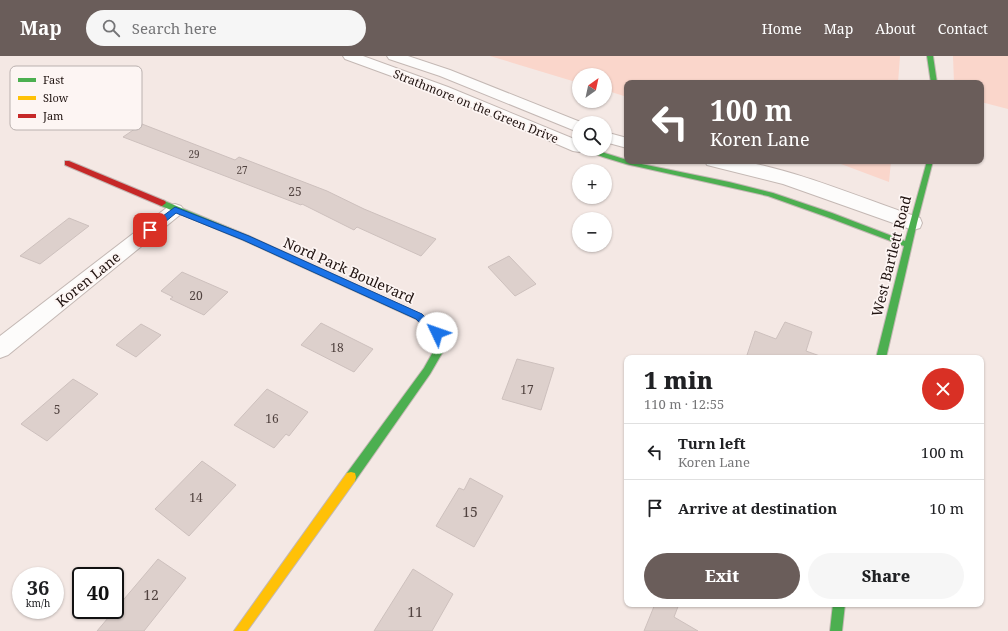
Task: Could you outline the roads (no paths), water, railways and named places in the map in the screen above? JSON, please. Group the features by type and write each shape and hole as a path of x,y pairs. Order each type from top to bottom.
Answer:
{"street":[{"name":"Strathmore on the Green Drive","path":"350,56 443,90 572,144"},
{"name":"Strathmore on the Green Drive","path":"373,65 386,56"},
{"name":"Strathmore on the Green Drive","path":"394,56 445,73 572,124"},
{"path":"930,56 934,80"},
{"path":"612,139 624,142"},
{"path":"610,156 624,160"},
{"name":"Nord Park Boulevard","path":"68,163 175,210 246,238 419,317 437,333 438,352 426,371 240,631"},
{"path":"638,164 750,189 789,200 908,245"},
{"path":"730,164 800,183 913,223"},
{"name":"West Bartlett Road","path":"882,355 913,223 929,164"},
{"path":"789,200 800,183"},
{"name":"Koren Lane","path":"0,349 175,210"},
{"path":"836,631 839,607"}]}
